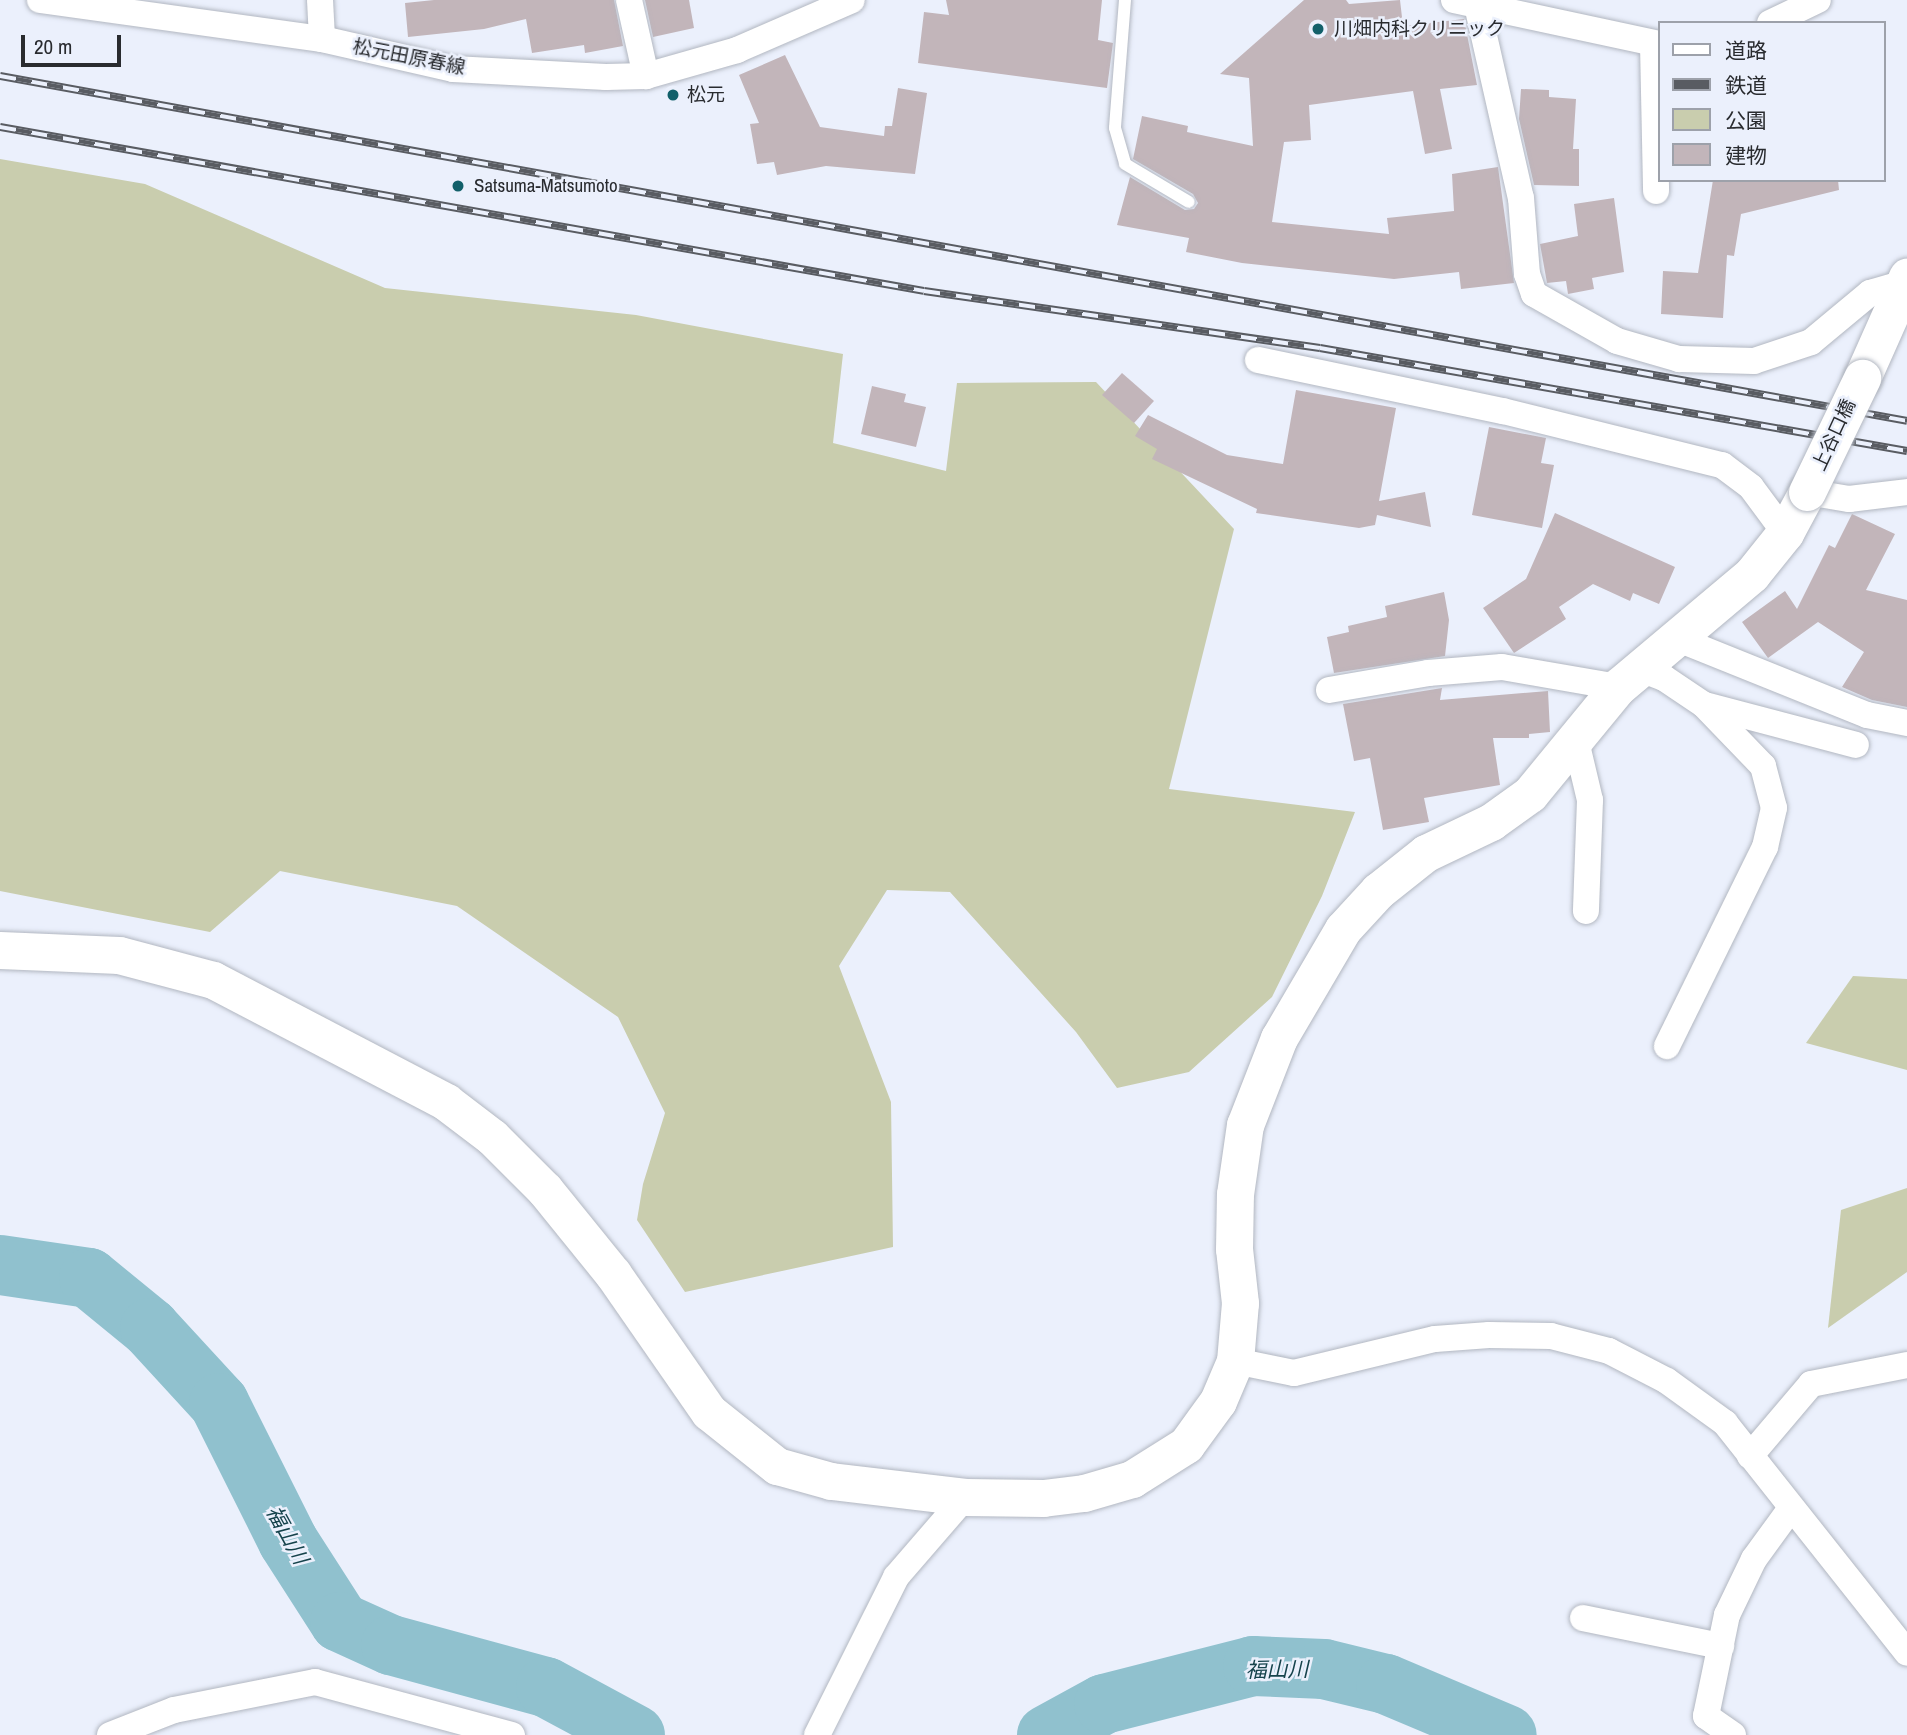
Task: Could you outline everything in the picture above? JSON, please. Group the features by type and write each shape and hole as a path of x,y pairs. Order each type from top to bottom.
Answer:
{"street":[{"name":"松元田原春線","path":"40,0 322,39 453,69 582,77 646,76 737,50 852,0"},
{"path":"320,0 322,39"},
{"path":"629,0 646,76"},
{"path":"1656,191 1656,44 1465,3 1521,198 1527,274 1534,294 1617,341 1679,359 1754,361 1811,342 1870,293 1906,280"},
{"path":"1776,21 1810,10"},
{"name":"上谷口橋","path":"0,950 119,955 213,980 446,1102 492,1137 545,1190 613,1274 709,1412 741,1441 777,1466 831,1481 965,1497 1043,1498 1084,1493 1132,1479 1186,1445 1218,1401 1235,1361 1240,1303 1234,1249 1238,1155 1245,1125 1279,1038 1315,972 1343,929 1378,891 1426,853 1491,822 1530,794 1628,678 1673,637 1752,574 1785,533 1807,492 1906,280"},
{"path":"1258,360 1503,411 1723,465 1751,487 1785,533"},
{"path":"1807,492 1849,499 1907,492"},
{"path":"1673,637 1867,715 1907,723"},
{"path":"1329,690 1428,673 1502,667 1628,678 1664,678 1704,705 1763,766 1774,808 1765,847 1667,1046"},
{"path":"1704,705 1856,746"},
{"path":"1576,741 1590,800 1586,911"},
{"path":"1235,1361 1294,1373 1435,1339 1550,1336 1609,1352 1667,1381 1725,1423 1907,1653"},
{"path":"1750,1456 1811,1384 1907,1365"},
{"path":"817,1735 896,1577 965,1497"},
{"path":"1733,1735 1706,1716 1727,1615 1754,1559 1791,1507"},
{"path":"1583,1618 1721,1646"},
{"path":"110,1735 174,1710 315,1682 512,1735"}],"lane":[{"path":"1125,0 1115,128 1125,164 1189,202"}],"green space":[{"path":"0,159 145,184 385,288 636,315 843,354 833,443 946,471 957,383 1096,382 1234,529 1169,789 1355,812 1322,896 1272,997 1189,1072 1117,1088 1076,1032 950,892 887,890 839,966 891,1102 893,1247 685,1292 637,1220 643,1184 665,1113 618,1017 457,906 280,871 210,932 0,891"},
{"path":"1853,976 1907,979 1907,1070 1806,1043"},
{"path":"1907,1188 1907,1272 1828,1328 1841,1210"}],"building":[{"path":"434,0 614,0 623,46 585,53 584,45 532,53 526,19 484,29 408,37 405,3"},
{"path":"645,0 689,0 694,28 653,37"},
{"path":"946,0 1102,0 1098,40 1113,43 1107,88 918,63 924,12 949,15"},
{"path":"1304,0 1346,0 1349,4 1400,0 1403,26 1464,19 1477,85 1440,89 1452,149 1425,154 1413,91 1309,105 1311,140 1284,142 1272,222 1389,234 1387,218 1454,211 1452,174 1498,167 1514,283 1461,289 1459,272 1394,279 1242,263 1186,252 1189,238 1117,225 1130,177 1185,210 1194,209 1198,203 1193,194 1133,159 1142,116 1188,126 1187,132 1253,146 1249,78 1220,74"},
{"path":"785,55 820,127 884,136 885,126 892,126 898,88 927,93 915,174 826,166 777,175 774,162 757,164 750,124 759,123 739,75"},
{"path":"1521,89 1549,90 1549,97 1576,99 1573,149 1579,149 1579,186 1534,185 1519,119"},
{"path":"1713,182 1838,182 1839,190 1741,214 1734,256 1727,255 1723,318 1661,314 1663,271 1698,273"},
{"path":"1614,198 1624,272 1592,278 1594,289 1568,294 1566,281 1547,283 1540,244 1578,236 1574,204"},
{"path":"1122,373 1154,401 1134,423 1102,395"},
{"path":"872,386 906,394 904,402 926,407 916,447 861,434"},
{"path":"1296,390 1396,408 1379,501 1425,492 1431,527 1377,515 1375,525 1359,528 1256,513 1257,509 1152,459 1157,449 1135,436 1148,415 1227,455 1283,464"},
{"path":"1489,427 1546,438 1541,463 1554,465 1542,528 1472,515"},
{"path":"1555,513 1675,567 1659,604 1633,593 1630,601 1593,584 1559,607 1566,619 1514,653 1483,608 1526,579"},
{"path":"1852,514 1895,534 1866,590 1907,600 1907,707 1872,700 1842,687 1864,652 1818,622 1768,658 1742,622 1785,591 1797,609 1829,545 1835,548"},
{"path":"1444,592 1449,620 1445,656 1334,673 1327,637 1349,632 1348,626 1387,617 1385,606"},
{"path":"1442,688 1440,700 1548,691 1550,732 1529,734 1529,738 1493,738 1500,785 1424,798 1429,822 1383,830 1370,758 1354,761 1343,704"}],"waterway":[{"name":"福山川","path":"0,1265 89,1278 150,1328 219,1403 288,1541 340,1622 391,1645 546,1687 635,1735"},
{"name":"福山川","path":"1047,1735 1104,1704 1253,1666 1324,1669 1386,1684 1507,1735"}],"railway":[{"path":"0,76 1907,421"},
{"path":"0,127 924,291 1320,348 1907,451"}],"place":[{"name":"川畑内科クリニック","path":"1318,29"},
{"name":"松元","path":"673,95"},
{"name":"Satsuma-Matsumoto","path":"458,186"}]}
